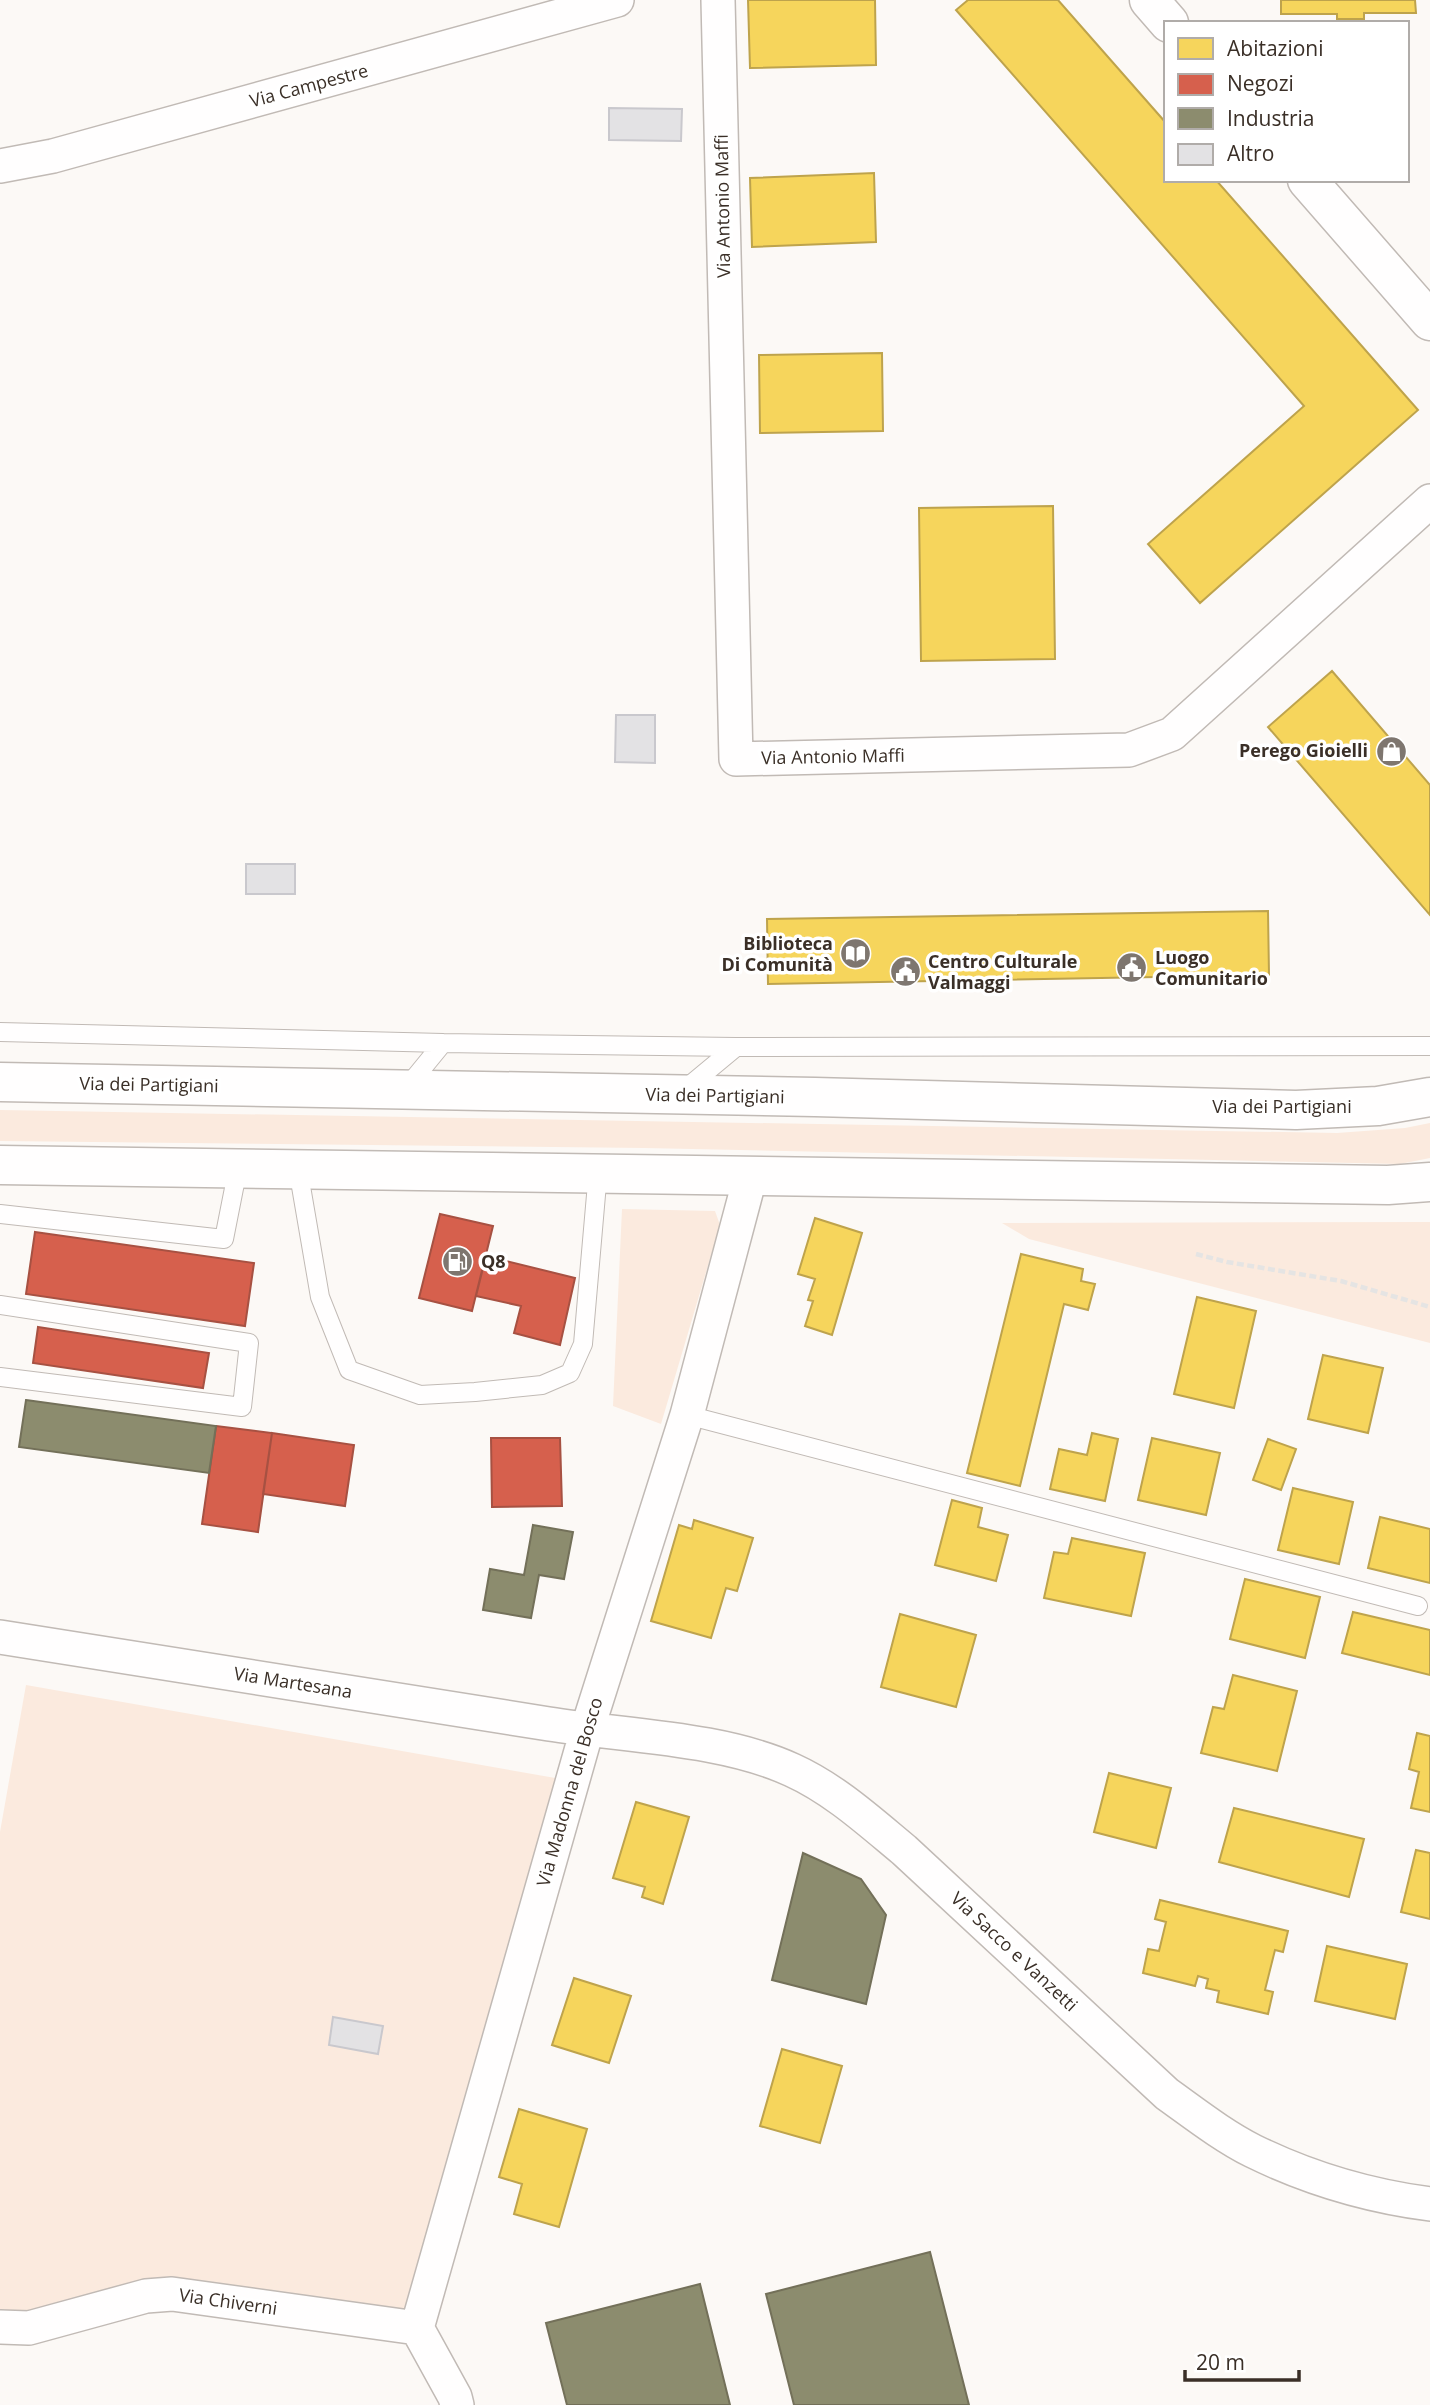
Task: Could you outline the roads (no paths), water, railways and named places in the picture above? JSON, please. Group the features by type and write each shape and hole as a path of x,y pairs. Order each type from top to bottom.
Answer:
{"street":[{"name":"Via Campestre","path":"0,166 53,156 617,0"},
{"name":"Via Antonio Maffi","path":"718,0 736,760 1129,750 1172,734 1430,501"},
{"path":"1149,0 1167,21"},
{"path":"1309,182 1430,321"},
{"name":"Via dei Partigiani","path":"0,1082 1296,1110 1378,1106 1430,1097"},
{"path":"0,1165 1388,1185 1430,1182"},
{"name":"Via Madonna del Bosco","path":"416,2328 587,1730 687,1415 751,1174"},
{"name":"Via Martesana","path":"0,1637 587,1730"},
{"name":"Via Sacco e Vanzetti","path":"587,1730 713,1746 754,1756 792,1770 829,1790 904,1850 1167,2094 1209,2124 1252,2150 1297,2170 1397,2200 1430,2204"},
{"name":"Via Chiverni","path":"0,2327 29,2328 146,2296 172,2294 416,2328"},
{"path":"416,2328 457,2405"}],"lane":[{"path":"0,1032 443,1044 736,1047 1430,1046"},
{"path":"405,1090 443,1044"},
{"path":"680,1095 736,1047"},
{"path":"0,1214 224,1239 238,1168"},
{"path":"298,1169 320,1297 349,1370 420,1395 542,1385 570,1373 583,1344 598,1172"},
{"path":"0,1305 249,1342 242,1407 0,1377"},
{"path":"687,1415 1418,1606"}],"place":[{"name":"Perego Gioielli","path":"1391,751"},
{"name":"Biblioteca Di Comunità","path":"856,954"},
{"name":"Luogo Comunitario","path":"1132,968"},
{"name":"Centro Culturale Valmaggi","path":"905,972"},
{"name":"Q8","path":"458,1262"}]}
